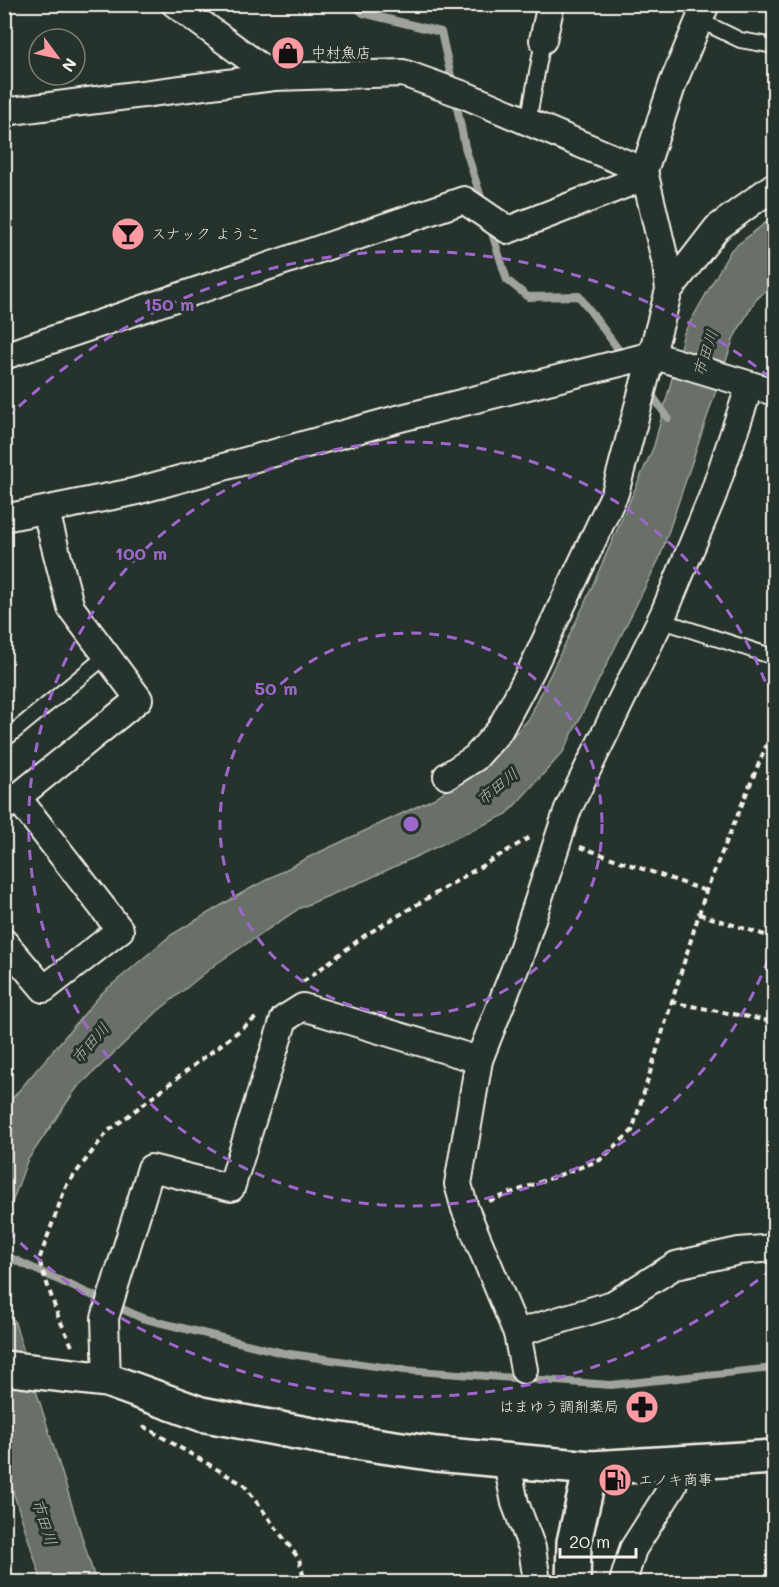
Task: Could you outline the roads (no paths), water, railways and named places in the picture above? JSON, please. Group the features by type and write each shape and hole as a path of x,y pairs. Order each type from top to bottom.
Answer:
{"main road":[{"path":"4,1368 55,1372 107,1380 201,1414 339,1440 436,1454 591,1468 677,1465 774,1457"},
{"path":"573,1582 574,1542 591,1468"},
{"path":"587,1582 591,1468"}],"street":[{"path":"175,4 274,77"},
{"path":"543,40 551,4"},
{"path":"447,776 475,758 499,731 532,669 615,493 669,290 666,264 645,174 673,83 703,12"},
{"path":"4,112 274,77 403,73 423,78 645,174"},
{"path":"4,356 464,200 508,230 645,174"},
{"path":"669,290 717,228 774,186"},
{"path":"4,518 46,512 133,492 397,418 652,355 774,392"},
{"path":"524,1370 517,1333 465,1209 458,1184 479,1060 520,956 568,809 660,620 713,495 742,382"},
{"path":"4,942 44,989 120,930 11,803 139,699 71,608 46,512"},
{"path":"107,1380 105,1318 151,1168 231,1188 284,1019 303,1007 479,1060"},
{"path":"517,1333 613,1304 676,1265 739,1251 774,1248"},
{"path":"506,1459 515,1503 532,1548 537,1582"},
{"path":"623,1582 633,1549 673,1486 677,1465"}],"lane":[{"path":"703,12 740,40 774,46"},
{"path":"528,122 543,40"},
{"path":"660,620 774,657"},
{"path":"4,740 106,656"}],"water":[{"name":"市田川","path":"774,216 774,282 755,301 734,337 660,557 563,752 507,814 300,908 216,964 158,1011 76,1089 27,1161 5,1222 5,1107 102,993 171,935 242,893 307,858 433,799 489,761 528,720 583,607 654,446 684,333 731,250"},
{"name":"市田川","path":"4,1313 14,1320 96,1582 42,1582 5,1466"}],"waterway":[{"path":"352,4 363,13 441,32 453,85"},
{"path":"455,97 465,147 483,204"},
{"path":"490,227 507,280 528,297 579,296 624,357"},
{"path":"649,391 668,418"},
{"path":"4,1255 142,1318 283,1353 404,1370 611,1385 774,1368"}],"place":[{"name":"中村魚店","path":"288,53"},
{"name":"スナック ようこ","path":"128,234"},
{"name":"はまゆう調剤薬局","path":"642,1407"},
{"name":"エノキ商事","path":"615,1480"}]}
